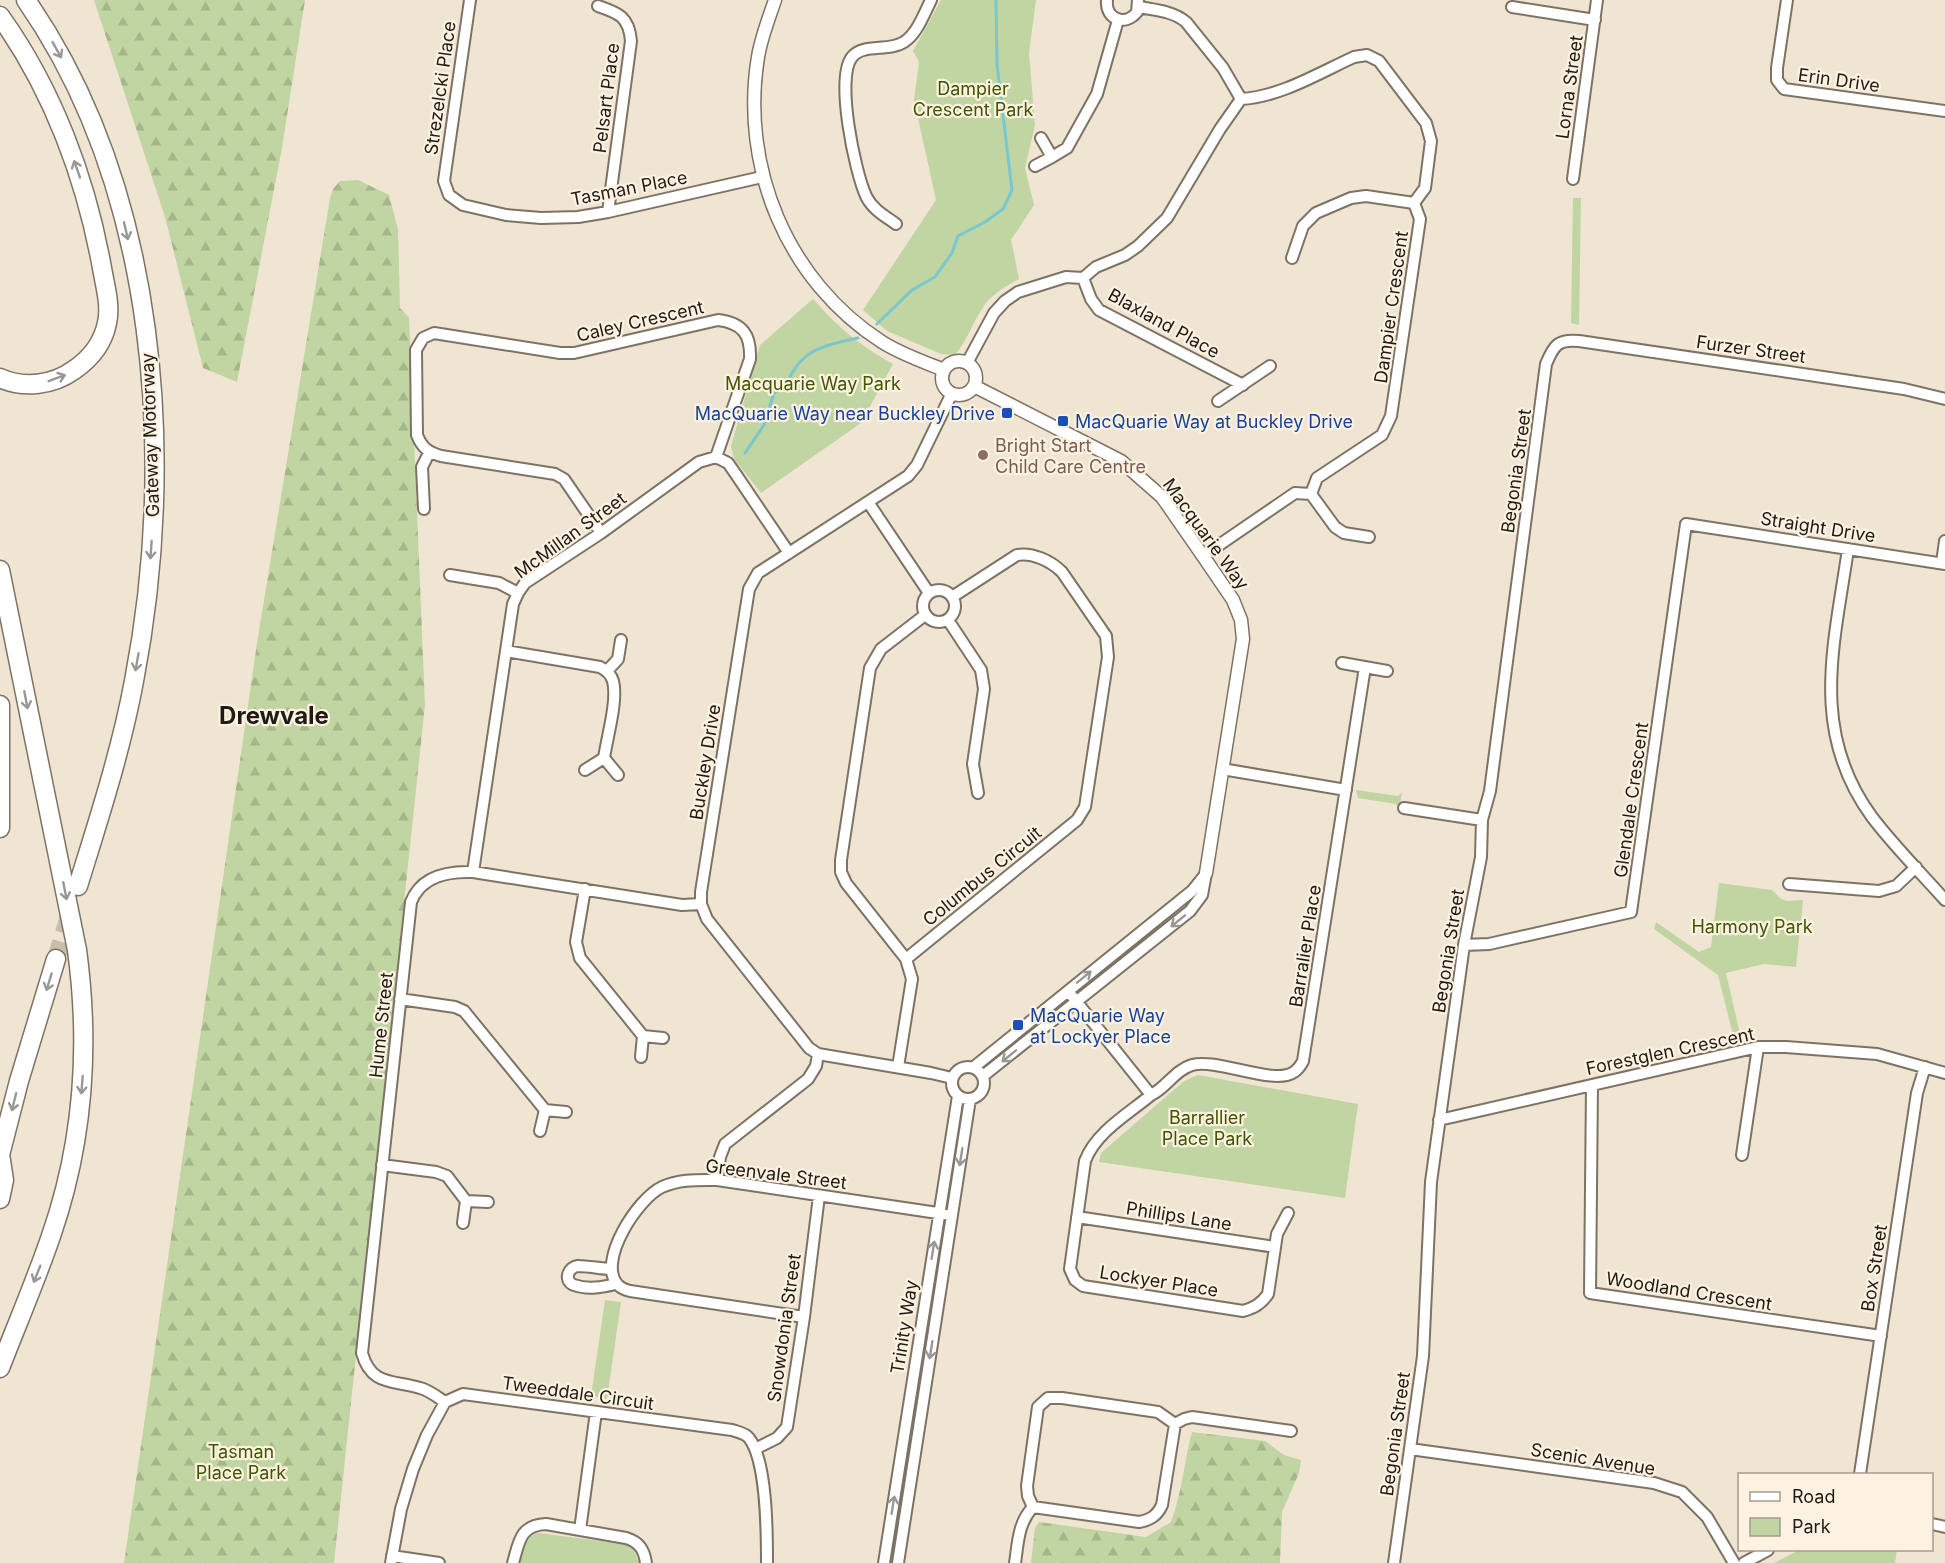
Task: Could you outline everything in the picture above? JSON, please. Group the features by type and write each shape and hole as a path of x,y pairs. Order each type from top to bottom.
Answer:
{"highway":[{"name":"Gateway Motorway","path":"26,0 54,45 87,107 118,196 140,299 147,344 152,414 153,530 141,641 122,735 78,886"},
{"path":"0,16 43,89 78,170 95,230 109,308 107,323 93,354 70,373 56,380 38,384 20,384 0,378"},
{"path":"0,570 77,950 84,1050 78,1125 61,1204 52,1235 0,1368"},
{"path":"0,705 0,828"},
{"path":"0,1199 4,1180 0,1155 19,1081 56,959"}],"street":[{"name":"Strezelcki Place","path":"444,181 470,0"},
{"path":"775,0 758,56 755,127 762,177 787,239 809,272 843,312 884,343 944,370"},
{"path":"896,224 878,212 866,198 850,146 845,73 853,55 862,51 895,47 905,42 913,33 931,0"},
{"path":"1105,0 1108,11 1118,20 1129,20 1134,16 1138,3 1179,16 1223,68 1241,99"},
{"name":"Lorna Street","path":"1573,179 1598,0"},
{"name":"Erin Drive","path":"1787,0 1777,68 1777,80 1784,89 1945,111"},
{"name":"Pelsart Place","path":"598,6 616,12 624,19 630,30 631,41 608,212"},
{"path":"1512,7 1595,20"},
{"path":"1035,166 1067,148 1097,94 1118,20"},
{"path":"1241,99 1259,98 1354,57 1367,55 1379,61 1426,123 1430,133 1425,188 1414,203 1366,196 1351,198 1316,213 1303,226 1292,258"},
{"path":"967,363 994,313 1018,292 1066,277 1083,278 1096,267 1125,255 1138,246 1167,218 1220,129 1241,99"},
{"path":"1041,138 1052,157"},
{"name":"Tasman Place","path":"444,181 449,195 463,205 506,215 540,218 578,217 608,212 762,177"},
{"name":"Dampier Crescent","path":"1311,494 1317,478 1382,435 1391,416 1420,219 1414,203"},
{"name":"Blaxland Place","path":"1083,278 1091,299 1100,310 1243,385"},
{"name":"Caley Crescent","path":"429,453 417,435 416,350 423,338 434,333 560,353 574,353 718,320 731,322 740,327 751,346 750,359 716,457"},
{"name":"Furzer Street","path":"1553,348 1566,339 1904,389 1945,399"},
{"name":"Begonia Street","path":"1394,1563 1423,1356 1431,1182 1464,945 1481,857 1482,820 1490,791 1546,364 1553,348"},
{"path":"952,363 967,363 974,370 976,381 974,386 967,393 957,395 952,393 943,384 944,370 952,363"},
{"path":"1218,401 1270,366"},
{"name":"Macquarie Way","path":"974,386 1121,462 1162,497 1233,600 1241,620 1243,639 1202,896 1190,910 983,1077"},
{"name":"Buckley Drive","path":"701,904 748,589 758,573 908,476 917,465 952,393"},
{"path":"424,509 422,467 429,453 555,474 564,479 601,533"},
{"path":"716,457 728,463 735,472 789,553"},
{"name":"McMillan Street","path":"473,872 513,604 518,593 525,583 601,533 699,462 716,457"},
{"path":"1203,556 1295,494 1311,494 1335,526 1344,533 1369,537"},
{"path":"868,502 929,593"},
{"name":"Straight Drive","path":"1686,524 1943,564"},
{"name":"Glendale Crescent","path":"1464,945 1489,944 1631,912 1686,524"},
{"path":"1943,564 1945,541"},
{"path":"1848,549 1832,661 1830,697 1840,756 1854,789 1873,818 1945,900"},
{"name":"Columbus Circuit","path":"906,958 1082,814 1085,807 1108,657 1106,636 1062,572 1056,566 1032,555 1025,553 1017,555 952,597"},
{"path":"450,575 499,583 518,593"},
{"path":"939,590 952,597 955,607 948,620 938,623 928,619 925,615 923,601 929,593 939,590"},
{"path":"898,1067 912,979 906,958 846,883 841,860 870,668 881,649 925,615"},
{"path":"948,620 981,670 983,678 984,689 973,764 978,793"},
{"path":"607,671 618,659 621,640"},
{"path":"506,651 600,666 607,671 612,679 614,693 604,758 618,775"},
{"path":"1342,663 1387,671"},
{"name":"Barralier Place","path":"1151,1095 1159,1092 1182,1070 1193,1065 1205,1064 1279,1076 1294,1073 1303,1061 1365,667"},
{"path":"585,770 604,758"},
{"path":"1222,769 1346,790"},
{"path":"1404,808 1482,820"},
{"path":"1788,884 1879,891 1896,886 1916,867"},
{"name":"Hume Street","path":"446,1402 420,1388 383,1380 372,1374 365,1365 362,1353 400,999 411,902 414,894 426,881 443,874 473,872 682,905 701,904"},
{"path":"701,904 707,919 809,1048 818,1054 952,1078 960,1068 974,1067 1192,891 1206,873"},
{"path":"585,889 576,942 580,958 643,1036 641,1057"},
{"path":"1068,991 1151,1095"},
{"path":"400,999 454,1007 464,1011 545,1110 566,1112"},
{"path":"643,1036 663,1038"},
{"path":"1742,1155 1758,1047"},
{"name":"Forestglen Crescent","path":"1440,1120 1758,1047 1877,1054 1945,1073"},
{"path":"717,1180 720,1157 725,1144 808,1079 816,1066 818,1054"},
{"path":"974,1067 983,1077"},
{"name":"Box Street","path":"1860,1473 1917,1093 1925,1067"},
{"name":"Trinity Way","path":"898,1563 970,1099 977,1097 982,1091 983,1077"},
{"name":"Trinity Way","path":"884,1563 958,1096 952,1088 952,1078"},
{"name":"Woodland Crescent","path":"1592,1085 1590,1293 1881,1336"},
{"name":"Lockyer Place","path":"1151,1095 1096,1140 1084,1161 1070,1269 1075,1280 1083,1286 1243,1311 1254,1308 1268,1294 1277,1234 1288,1213"},
{"path":"958,1096 970,1099"},
{"path":"540,1131 545,1110"},
{"path":"382,1165 436,1172 447,1176 465,1201 463,1223"},
{"name":"Greenvale Street","path":"616,1284 612,1269 618,1240 630,1217 644,1200 660,1188 685,1180 717,1180 951,1215"},
{"name":"Snowdonia Street","path":"755,1449 777,1438 787,1427 819,1196"},
{"path":"465,1201 488,1202"},
{"name":"Phillips Lane","path":"1077,1217 1275,1247"},
{"path":"612,1269 578,1266 568,1272 567,1278 574,1285 598,1288 616,1284 630,1291 804,1317"},
{"name":"Tweeddale Circuit","path":"446,1402 463,1394 732,1430 747,1435 755,1449"},
{"path":"1033,1507 1028,1496 1028,1476 1038,1407 1048,1398 1158,1412 1175,1424"},
{"path":"439,1563 392,1560 401,1509 413,1469 427,1435 446,1402"},
{"path":"580,1530 596,1412"},
{"path":"1175,1424 1192,1417 1291,1431"},
{"path":"1033,1507 1139,1522 1148,1520 1159,1512 1162,1505 1175,1424"},
{"path":"755,1449 767,1524 767,1563"},
{"name":"Scenic Avenue","path":"1410,1449 1654,1483 1682,1492 1707,1517 1734,1563"},
{"path":"1015,1563 1020,1528 1033,1507"},
{"path":"513,1563 524,1532 534,1524 546,1524 636,1541 642,1547 646,1563"},
{"path":"1744,1563 1766,1551"}],"green space":[{"path":"94,0 305,0 282,148 237,382 203,368 165,217"},
{"name":"Dampier Crescent Park","path":"941,0 1036,0 1029,53 1035,125 1025,168 1034,205 1011,240 1019,279 989,299 955,355 941,354 887,331 863,310 936,200 914,100 919,62 913,51"},
{"name":"Tasman Place Park","path":"358,180 389,195 398,230 400,308 409,317 425,705 334,1563 124,1563 257,643 330,198 333,189 340,181"},
{"path":"1573,198 1581,198 1579,325 1571,323"},
{"name":"Macquarie Way Park","path":"813,299 850,335 893,364 861,423 761,493 734,459 731,446 760,345"},
{"path":"1356,790 1398,796 1402,792 1399,811 1396,804 1358,798"},
{"name":"Harmony Park","path":"1719,883 1772,890 1781,899 1787,901 1803,900 1796,967 1764,964 1726,973 1740,1034 1733,1035 1718,975 1654,929 1656,922 1699,952 1711,947"},
{"name":"Barrallier Place Park","path":"1198,1075 1358,1104 1345,1198 1099,1162 1101,1153 1184,1081"},
{"path":"605,1300 621,1302 607,1399 591,1396"},
{"path":"1192,1432 1265,1441 1284,1455 1301,1460 1299,1473 1282,1512 1280,1563 1031,1563 1035,1528 1039,1522 1146,1537 1171,1522 1178,1500"},
{"path":"538,1533 625,1544 634,1550 639,1563 518,1563 526,1541"},
{"path":"1797,1551 1897,1551 1895,1563 1774,1563"}],"waterway":[{"path":"877,324 912,290 935,277 952,253 958,236 985,222 1003,209 1012,190 997,65 996,0"},
{"path":"745,453 764,425 774,393 786,386 798,364 814,351 858,338"}],"tunnel":[{"path":"56,959 71,910"}],"place":[{"name":"MacQuarie Way near Buckley Drive","path":"1007,413"},
{"name":"MacQuarie Way at Buckley Drive","path":"1063,421"},
{"name":"Bright Start Child Care Centre","path":"983,455"},
{"name":"MacQuarie Way at Lockyer Place","path":"1018,1025"}],"district":[{"name":"Drewvale","path":"274,715"}]}
